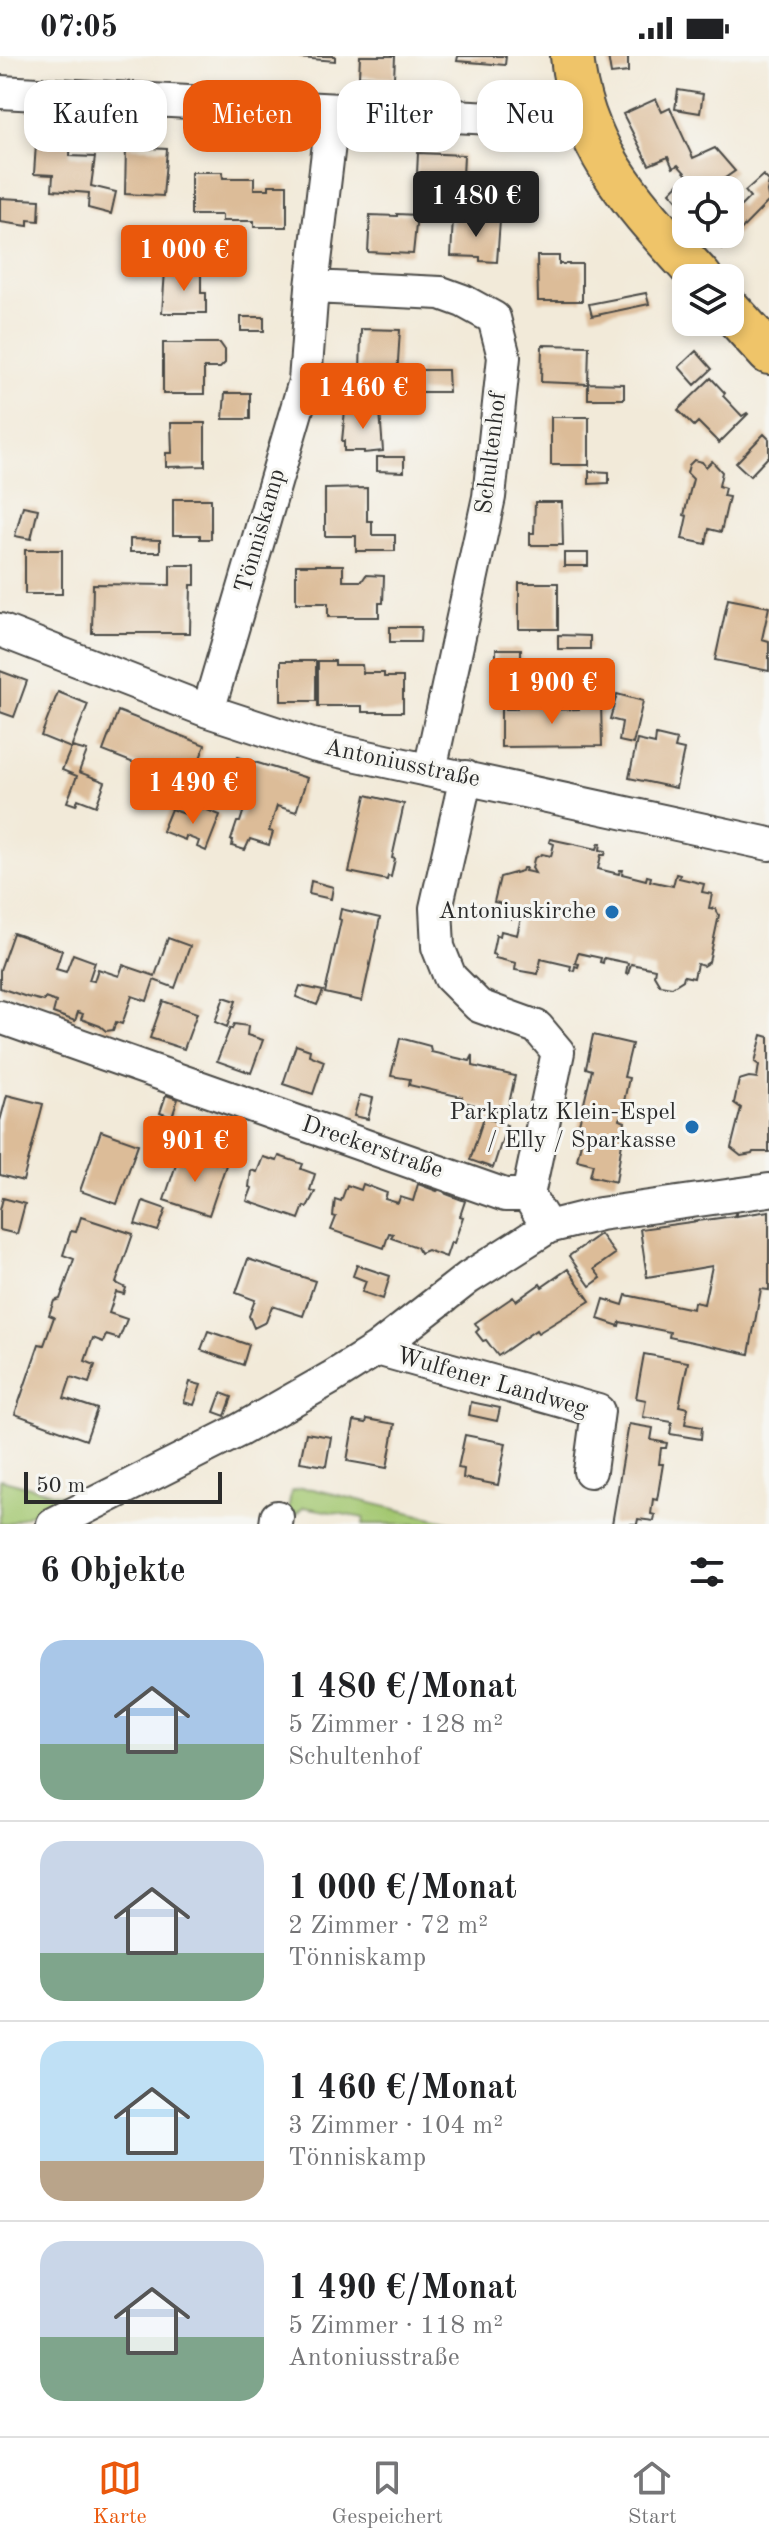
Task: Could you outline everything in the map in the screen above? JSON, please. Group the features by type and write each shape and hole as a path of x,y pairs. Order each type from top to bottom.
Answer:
{"main road":[{"path":"572,56 575,80"},
{"path":"583,114 593,139 617,179 689,264"},
{"path":"744,325 769,353"}],"street":[{"path":"0,92 477,117"},
{"name":"Tönniskamp","path":"208,711 305,381 312,287 333,110"},
{"name":"Schultenhof","path":"312,287 441,293 463,301 494,318 504,357 489,497 430,770"},
{"name":"Antoniusstraße","path":"0,630 208,711 312,745 769,844"},
{"path":"466,777 436,908 438,947 450,977 479,1006 537,1027 558,1052 528,1195 548,1227"},
{"name":"Dreckerstraße","path":"0,1017 505,1195 528,1195"},
{"name":"Wulfener Landweg","path":"53,1524 264,1418 377,1349 468,1278 548,1227 600,1214 769,1190"},
{"name":"Wulfener Landweg","path":"377,1349 598,1411 590,1471"}],"green space":[{"path":"0,1479 68,1497 8,1524 0,1524"},
{"path":"301,1488 458,1524 363,1524 364,1518 304,1507 291,1519 287,1518 291,1492"}],"building":[{"path":"335,56 335,61 300,58"},
{"path":"360,56 395,56 394,78 359,76"},
{"path":"458,56 506,56 505,65 457,61"},
{"path":"608,56 628,56 628,72 611,74"},
{"path":"678,90 703,94 700,113 675,109"},
{"path":"656,99 662,112 670,108 693,158 715,148 735,171 728,176 686,176 678,165 673,168 668,157 649,165 623,114"},
{"path":"35,152 70,152 70,156 95,157 91,186 116,192 111,214 88,208 89,193 52,190 53,175 34,174"},
{"path":"126,152 167,152 163,196 125,194"},
{"path":"418,153 464,155 463,177 417,174"},
{"path":"191,172 222,172 223,178 254,178 254,189 287,185 287,227 254,227 254,221 222,221 222,215 191,215"},
{"path":"763,175 769,181 769,201 744,227 744,203 750,197 745,191"},
{"path":"0,198 40,200 39,221 28,220 28,226 0,222"},
{"path":"370,215 417,215 413,254 368,252"},
{"path":"453,218 500,220 497,262 480,261 480,257 451,256"},
{"path":"537,256 559,256 559,264 582,264 582,301 538,301"},
{"path":"165,271 201,271 201,293 206,293 206,313 162,313"},
{"path":"646,293 649,304 592,316 589,304"},
{"path":"241,317 264,317 264,331 241,331"},
{"path":"361,329 400,330 397,377 360,376"},
{"path":"163,343 220,343 225,350 225,363 220,368 204,368 204,394 163,394"},
{"path":"542,345 589,346 588,383 624,384 624,399 588,399 588,384 541,382"},
{"path":"696,351 712,369 695,385 679,367"},
{"path":"419,370 448,370 449,392 419,392"},
{"path":"711,378 742,416 748,414 719,443 698,422 694,426 678,410"},
{"path":"225,393 250,393 250,419 223,419"},
{"path":"345,410 380,411 383,451 344,451"},
{"path":"551,417 589,417 589,465 551,465"},
{"path":"171,423 205,423 205,466 166,467 166,453 172,453"},
{"path":"764,434 769,439 769,456 750,476 736,463"},
{"path":"377,457 404,457 404,472 377,471"},
{"path":"694,460 706,467 712,461 722,472 719,486 725,488 723,496 729,497 721,532 709,529 706,544 682,539 693,479 687,473"},
{"path":"589,471 609,472 609,483 589,484"},
{"path":"367,488 367,521 372,521 372,535 395,535 395,551 356,551 356,536 325,536 325,489"},
{"path":"173,499 211,499 211,539 200,539 200,535 173,535"},
{"path":"535,502 562,502 563,545 530,545 530,533 534,533"},
{"path":"23,506 38,509 31,539 15,536"},
{"path":"130,539 160,540 160,552 130,552"},
{"path":"25,550 62,550 62,594 25,594"},
{"path":"564,553 588,553 588,566 564,566"},
{"path":"170,565 195,565 195,585 191,585 190,633 92,633 93,584 170,585"},
{"path":"296,565 343,565 343,581 362,581 366,575 384,576 379,617 328,617 328,603 296,603"},
{"path":"519,583 558,583 558,629 519,629"},
{"path":"728,599 769,607 762,639 769,641 769,671 715,660"},
{"path":"390,627 421,627 420,642 390,642"},
{"path":"558,635 590,636 590,649 558,649"},
{"path":"496,649 521,649 521,687 496,686"},
{"path":"281,661 316,661 316,701 281,701"},
{"path":"318,661 335,661 335,665 362,665 363,673 403,677 403,712 362,712 362,706 318,706"},
{"path":"0,671 27,681 14,717 0,712"},
{"path":"58,692 88,704 72,747 87,751 79,772 105,782 96,806 78,799 76,805 67,802 77,776 62,770 71,748 41,736"},
{"path":"617,694 643,701 633,744 619,741 622,722 610,719"},
{"path":"579,702 601,702 602,746 501,747 501,709 517,709 517,703 543,703 543,710 579,709"},
{"path":"118,711 205,745 190,785 103,751"},
{"path":"656,735 677,740 675,748 684,750 676,788 629,778 637,740 655,744"},
{"path":"238,757 307,778 296,812 277,806 269,831 273,832 269,845 250,839 245,850 232,846 231,840 248,797 227,790"},
{"path":"366,795 404,804 391,877 388,876 387,880 349,872"},
{"path":"197,806 220,815 206,851 197,847 199,841 186,836 185,840 162,831 171,809 193,817"},
{"name":"Antoniuskirche","path":"550,839 597,849 601,843 600,850 606,851 605,855 601,855 598,869 619,874 623,870 622,874 646,880 647,876 651,877 650,881 673,886 676,874 680,875 679,878 704,884 702,892 712,894 709,908 715,909 719,915 709,962 703,966 697,964 694,978 684,976 672,987 660,985 654,975 655,969 631,964 628,974 628,963 604,958 603,963 600,962 601,958 578,953 575,963 579,964 574,971 570,970 571,966 541,959 538,974 515,970 516,963 495,958 492,954 496,935 500,936 501,931 517,935 521,918 512,919 499,903 494,902 500,877 522,871 523,868 535,873 532,868 534,859 542,854 551,856 554,844 549,842"},
{"path":"311,881 333,887 331,899 309,894"},
{"path":"341,909 380,918 362,1001 325,993"},
{"path":"13,933 62,950 56,969 66,972 73,954 95,962 89,980 94,981 98,969 119,976 123,965 155,976 168,938 190,946 175,988 154,980 147,1001 132,996 122,1024 116,1022 113,1030 106,1031 81,1019 83,1014 78,1012 75,1021 53,1013 56,1002 0,988 0,970"},
{"path":"300,986 323,991 317,1005 296,997"},
{"path":"224,997 236,1001 227,1027 215,1022"},
{"path":"163,1001 197,1013 184,1049 150,1038"},
{"path":"234,1024 248,1026 247,1035 263,1040 251,1073 217,1061"},
{"path":"593,1035 632,1044 624,1077 629,1078 620,1120 625,1122 616,1182 590,1176 593,1164 577,1160 584,1129 578,1128 592,1070 586,1068"},
{"path":"762,1035 769,1037 769,1152 741,1156 731,1148 741,1108 734,1103 739,1080 757,1078 759,1065 755,1062"},
{"path":"400,1038 430,1046 431,1052 470,1061 473,1055 473,1066 515,1076 506,1118 503,1117 504,1112 463,1102 462,1097 409,1085 410,1079 391,1076"},
{"path":"296,1045 310,1050 309,1055 324,1061 313,1094 283,1084"},
{"path":"7,1095 43,1104 23,1181 0,1175 0,1121"},
{"path":"166,1095 178,1099 172,1117 160,1113"},
{"path":"360,1095 373,1098 368,1119 354,1116"},
{"path":"484,1117 507,1125 493,1168 470,1160"},
{"path":"101,1131 138,1144 117,1204 80,1191"},
{"path":"180,1153 226,1165 209,1215 164,1200"},
{"path":"279,1156 303,1164 301,1169 315,1174 310,1190 315,1192 299,1219 247,1201 252,1188 249,1187 251,1170 257,1172 263,1157 277,1161"},
{"path":"363,1184 387,1193 385,1199 398,1203 400,1197 413,1201 418,1184 437,1191 441,1188 446,1194 465,1201 460,1216 463,1217 446,1257 427,1250 420,1253 417,1247 391,1238 393,1234 389,1233 384,1248 331,1230 336,1217 333,1216 335,1199 341,1201 347,1185 361,1190"},
{"path":"3,1198 25,1204 17,1234 0,1230"},
{"path":"143,1201 166,1209 158,1231 135,1224"},
{"path":"769,1211 769,1290 761,1289 749,1354 669,1337 670,1332 620,1322 619,1326 598,1319 604,1299 623,1305 626,1295 693,1309 694,1302 704,1304 712,1266 647,1277 640,1229 734,1216 736,1212 736,1216"},
{"path":"81,1217 133,1234 116,1283 126,1288 124,1294 116,1292 109,1313 127,1319 119,1339 106,1335 103,1342 93,1338 85,1361 95,1365 89,1383 71,1377 64,1398 97,1409 86,1440 15,1414 39,1344 44,1345 54,1317 49,1315 54,1301 60,1299 71,1268 74,1259 63,1255 71,1231 76,1232"},
{"path":"600,1234 615,1254 594,1269 601,1278 590,1286 569,1256"},
{"path":"248,1259 315,1281 303,1316 272,1306 266,1322 254,1328 249,1316 255,1300 236,1293"},
{"path":"357,1265 390,1276 383,1299 362,1292 366,1281 353,1276"},
{"path":"568,1269 590,1301 538,1333 536,1330 498,1356 476,1332 479,1329 475,1323 513,1297 516,1301"},
{"path":"208,1331 249,1345 243,1365 201,1350"},
{"path":"644,1354 688,1362 679,1406 688,1408 685,1424 702,1427 701,1439 670,1434 672,1422 643,1417 646,1400 636,1398"},
{"path":"190,1382 201,1385 194,1405 184,1402"},
{"path":"221,1393 232,1397 225,1416 214,1412"},
{"path":"471,1402 500,1408 497,1421 469,1415"},
{"path":"367,1419 395,1424 387,1468 347,1461 354,1421 366,1423"},
{"path":"629,1424 653,1428 651,1440 667,1443 666,1448 661,1448 659,1464 663,1464 657,1500 653,1499 651,1514 655,1515 654,1521 638,1519 637,1524 612,1524"},
{"path":"306,1433 331,1437 326,1466 300,1462"},
{"path":"465,1435 506,1443 498,1485 463,1478 464,1469 458,1468"}],"place":[{"name":"Antoniuskirche","path":"612,912"},
{"name":"Parkplatz Klein-Espel / Elly / Sparkasse","path":"692,1127"}]}
